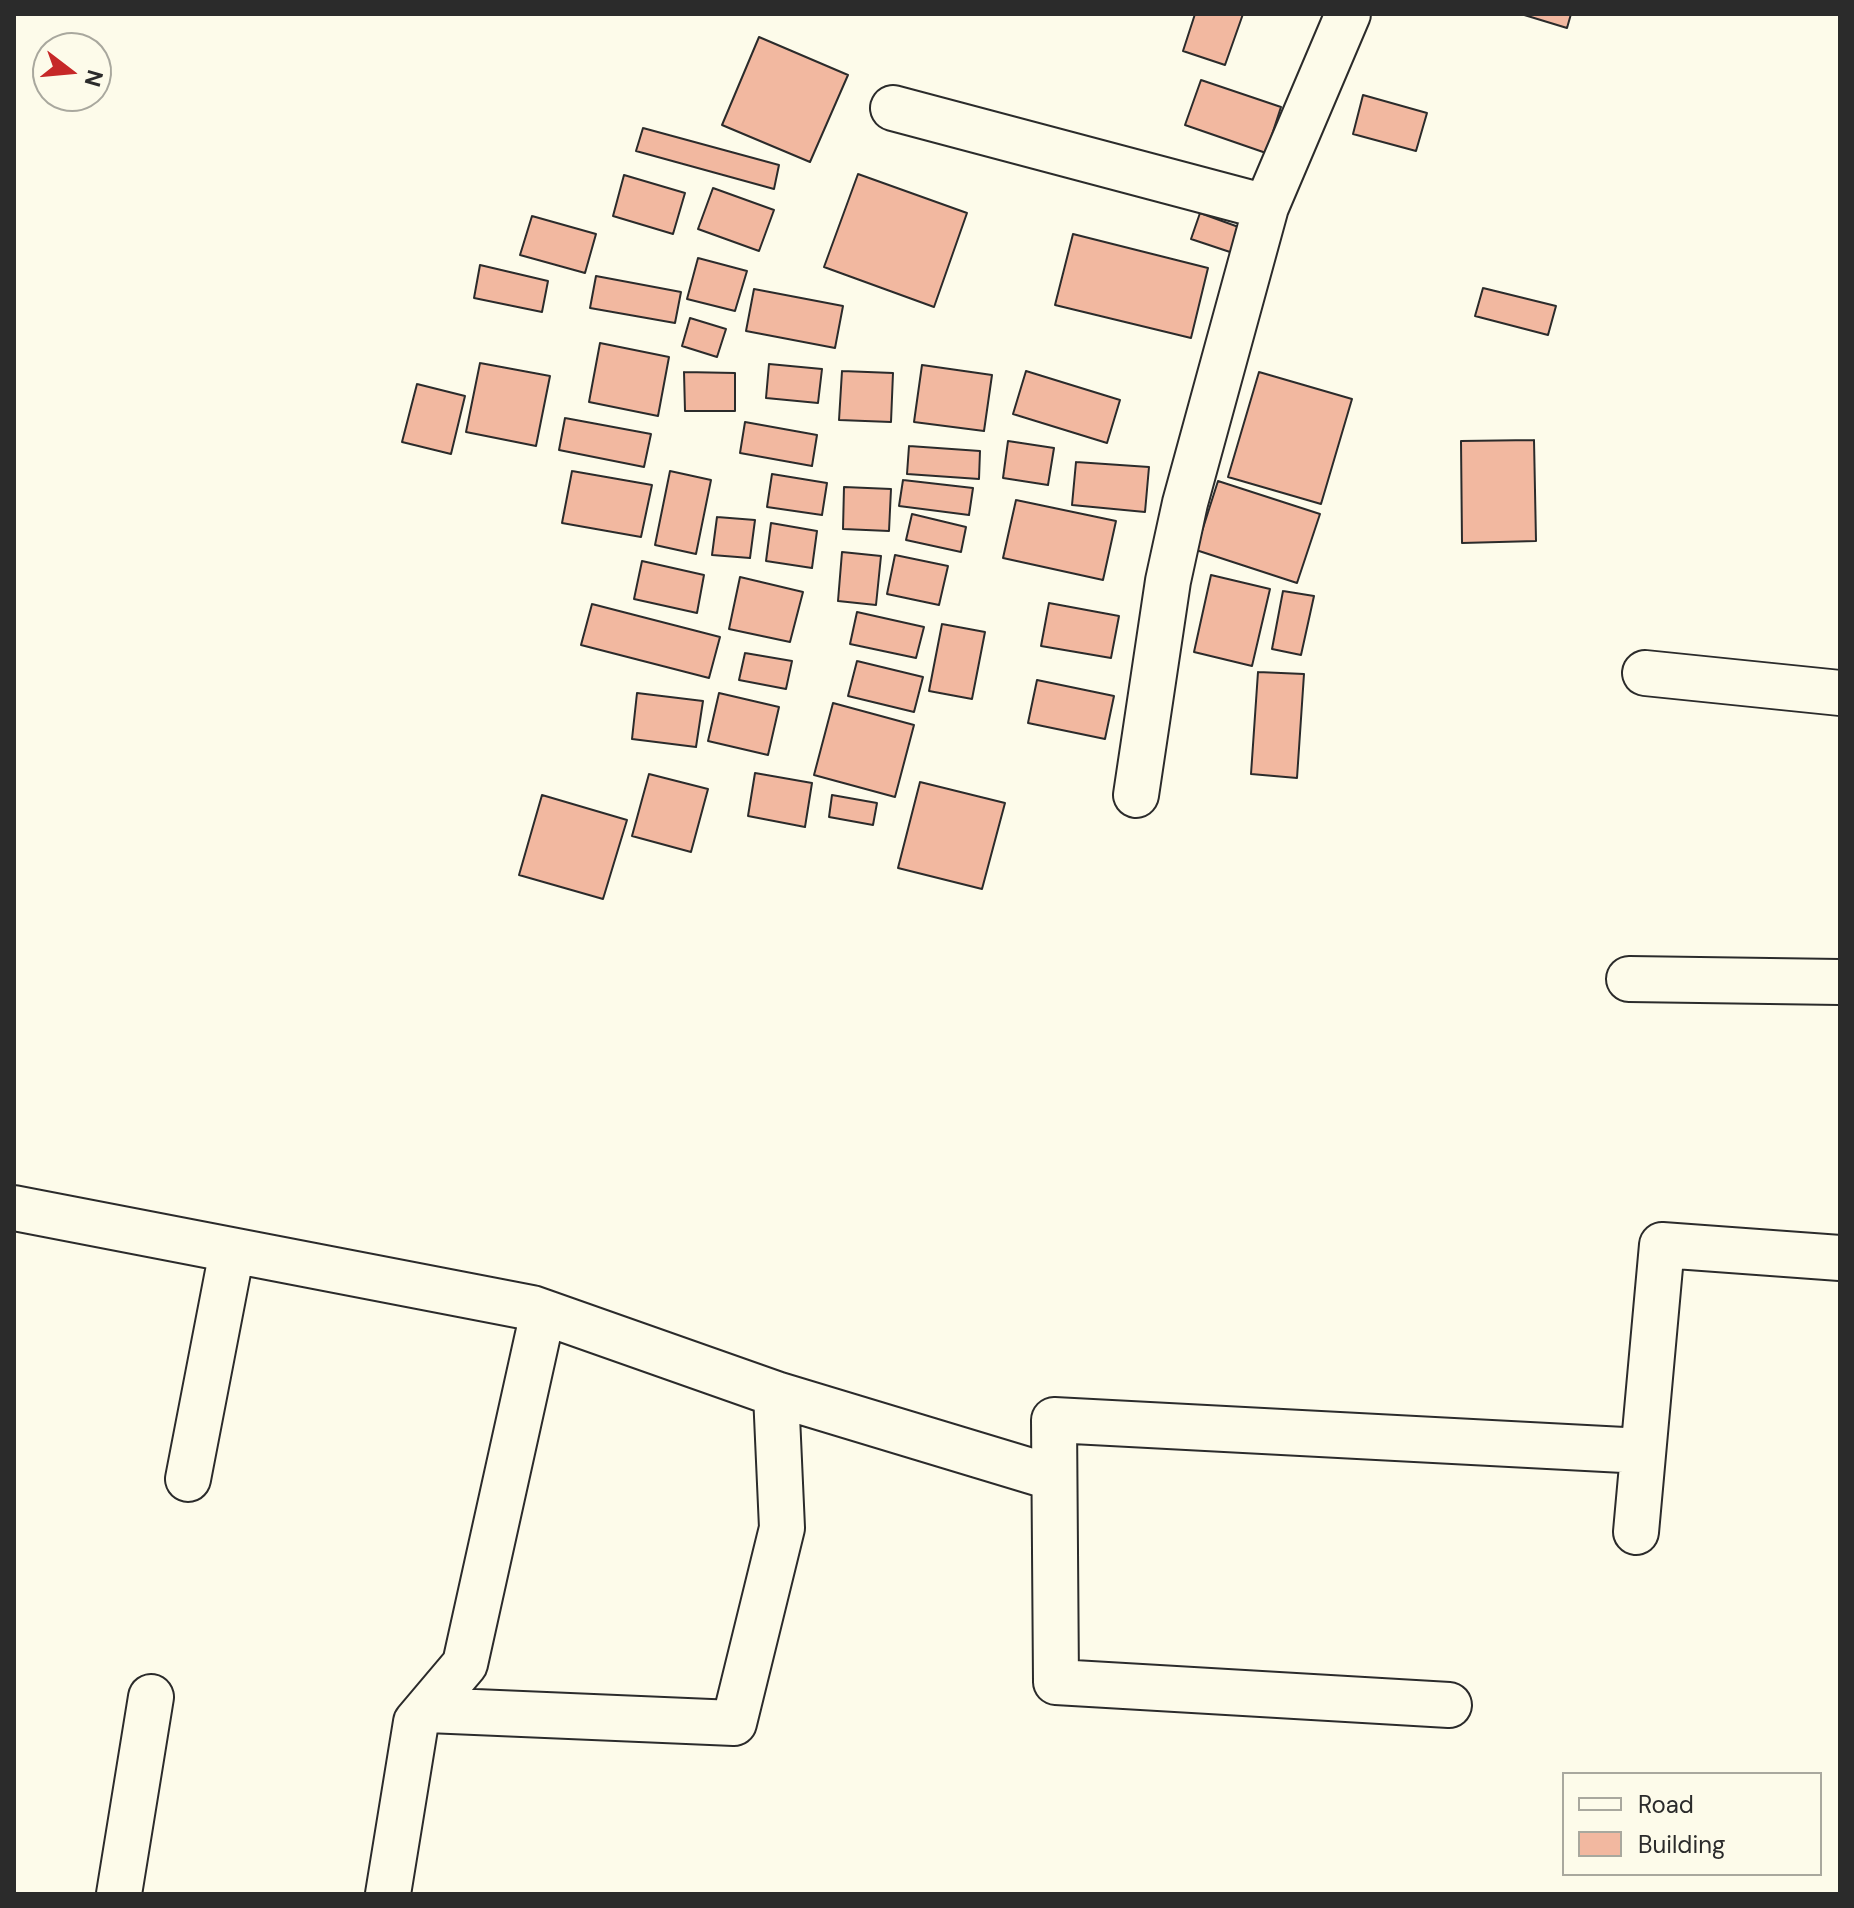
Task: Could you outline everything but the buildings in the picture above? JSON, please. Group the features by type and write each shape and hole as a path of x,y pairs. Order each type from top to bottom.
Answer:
{"street":[{"path":"1136,795 1168,581 1185,503 1266,207 1348,14"},
{"path":"893,108 1266,207"},
{"path":"1645,673 1840,693"},
{"path":"1629,979 1840,982"},
{"path":"14,1208 543,1312 776,1394 1054,1478"},
{"path":"1636,1532 1662,1245 1840,1258"},
{"path":"188,1479 232,1251"},
{"path":"388,1894 416,1722 465,1664 543,1312"},
{"path":"428,1710 734,1723 782,1528 776,1394"},
{"path":"1449,1705 1056,1682 1054,1420 1643,1451"},
{"path":"119,1894 151,1697"}]}
